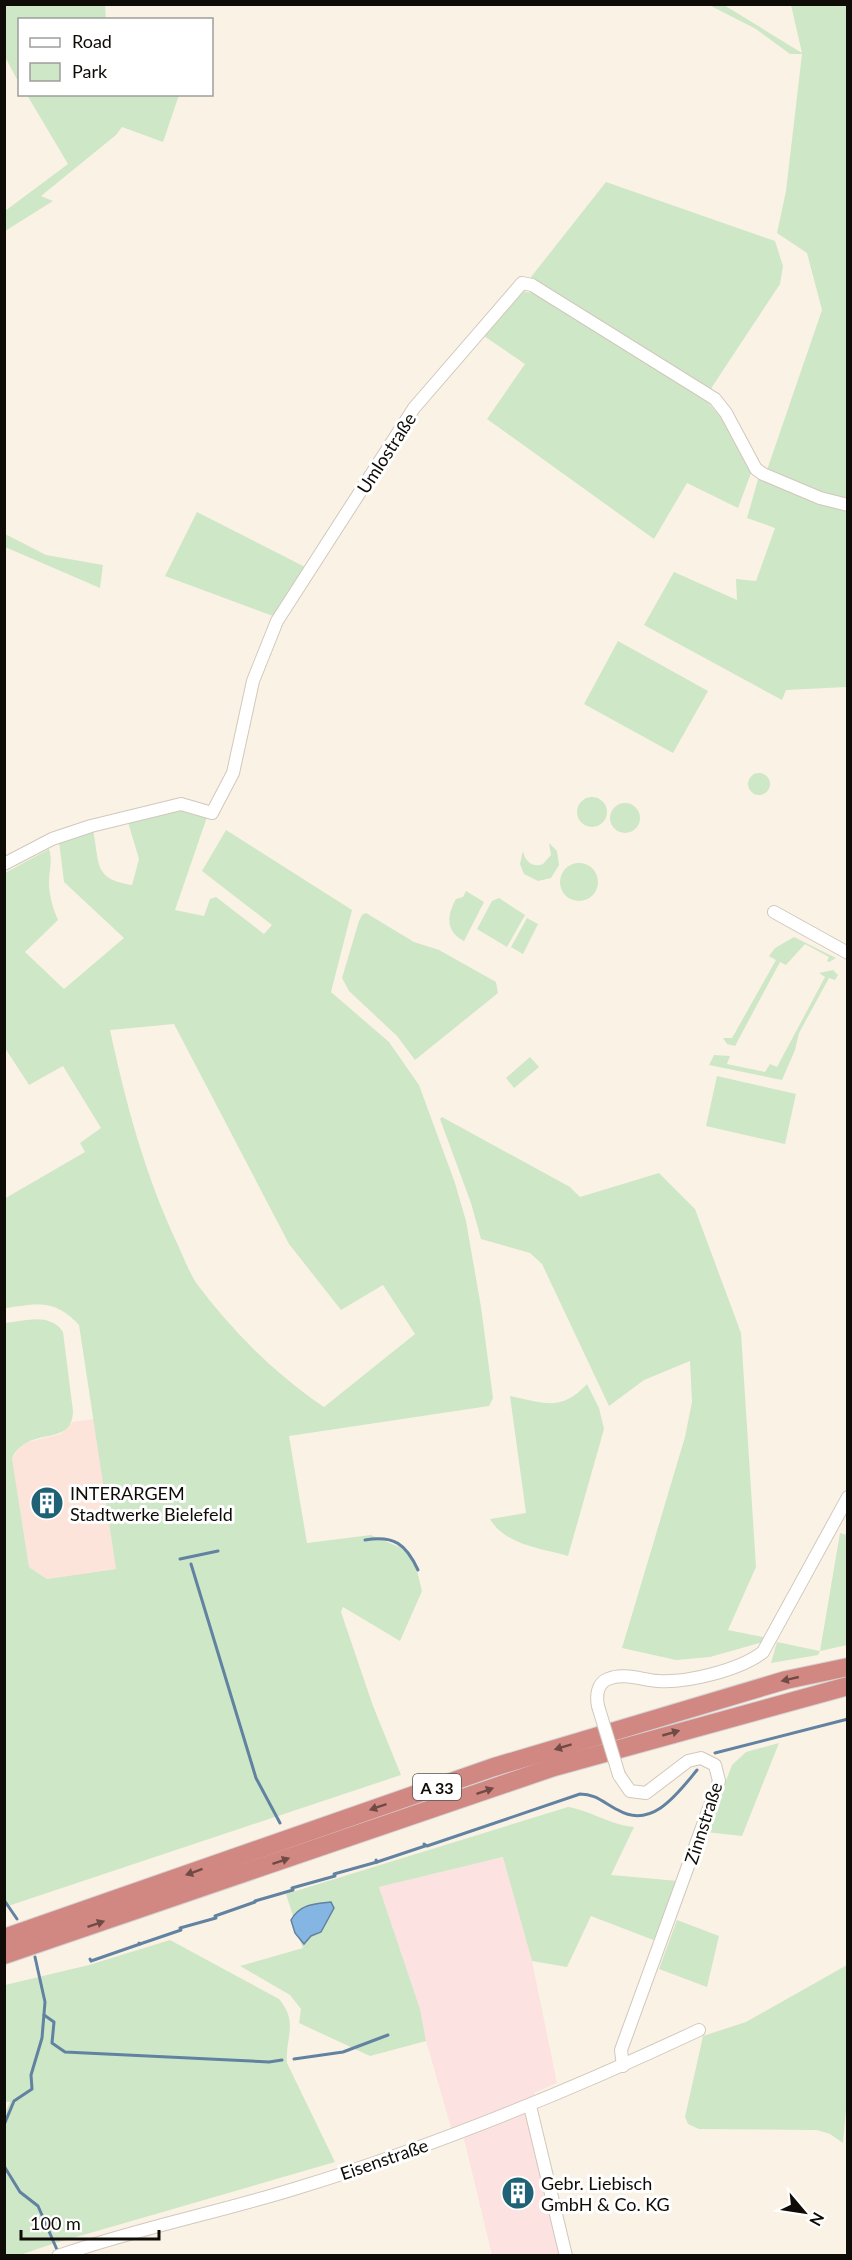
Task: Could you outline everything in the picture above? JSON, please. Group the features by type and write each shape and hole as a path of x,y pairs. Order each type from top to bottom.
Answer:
{"highway":[{"name":"A 33","path":"37,1936 494,1767 786,1680 848,1667"},
{"name":"A 33","path":"11,1944 554,1767 848,1686"}],"street":[{"name":"Umlostraße","path":"4,864 52,839 91,826 181,804 212,813 233,773 253,681 277,621 414,408 522,283 529,284 715,399 726,413 756,469 763,474 820,498 848,505"},
{"path":"774,912 848,953"},
{"name":"Zinnstraße","path":"623,2066 621,2050 719,1781 715,1766 701,1758 688,1761 646,1793 635,1793 626,1789 619,1775 598,1706 598,1690 607,1679 619,1676 657,1681 687,1680 741,1663 763,1652 846,1499"},
{"name":"Eisenstraße","path":"62,2254 292,2190 394,2157 530,2106 699,2030"},
{"path":"530,2106 566,2256"}],"shaded area":[{"path":"94,1419 116,1569 47,1579 29,1567 12,1458 23,1443 61,1434 72,1422"},
{"path":"504,1857 532,1961 557,2083 534,2093 538,2111 527,2114 563,2255 492,2255 464,2139 460,2127 452,2131 426,2041 420,2009 379,1887"}],"green space":[{"path":"4,5 105,5 106,18 18,18 18,81 5,57"},
{"path":"709,5 724,5 802,53 791,5 847,5 847,500 825,494 767,470 822,310 807,253 777,233 786,191 802,54 790,54 756,29"},
{"path":"28,96 179,96 163,142 122,127 116,135 41,196 53,201 5,231 5,211 68,164"},
{"path":"606,182 775,241 783,266 780,284 710,390 532,281 531,277"},
{"path":"522,291 537,294 705,399 727,424 751,473 738,508 687,483 654,539 487,419 525,364 484,336"},
{"path":"759,476 847,508 847,687 786,690 782,700 644,625 674,572 737,600 736,579 756,581 775,528 747,518"},
{"path":"197,512 307,568 273,616 165,576"},
{"path":"5,534 46,555 103,565 100,588 5,547"},
{"path":"618,641 708,691 673,753 584,704"},
{"path":"755,773 763,773 770,780 770,788 763,795 755,795 748,788 748,780"},
{"path":"592,797 603,801 607,812 603,823 592,827 581,823 577,812 581,801"},
{"path":"625,803 631,804 639,812 639,824 631,832 625,833 619,832 611,824 610,818 611,812 619,804"},
{"path":"175,809 207,817 175,910 204,916 210,899 216,897 264,934 272,925 202,871 226,830 352,910 331,992 389,1042 419,1085 455,1183 466,1221 481,1307 493,1398 489,1406 289,1436 307,1543 371,1535 406,1550 417,1571 422,1591 400,1641 343,1607 341,1612 373,1706 401,1775 5,1907 5,1323 44,1320 58,1326 63,1332 73,1411 71,1423 65,1430 29,1442 19,1448 12,1458 29,1567 47,1579 116,1569 79,1325 61,1310 45,1305 5,1308 4,1199 85,1152 80,1143 101,1128 63,1066 29,1085 5,1048 5,873 49,849 50,892 58,920 25,952 64,989 124,938 64,882 59,841 93,830 98,861 104,874 110,879 132,885 139,859 128,822","holes":["174,1024 289,1244 341,1310 383,1285 415,1334 324,1407 255,1351 225,1319 194,1279 146,1165 130,1112 110,1030"]},
{"path":"549,843 557,851 559,865 551,878 538,881 524,874 520,864 523,851 530,863 543,864 551,855"},
{"path":"579,863 593,868 598,882 593,896 579,901 565,896 560,882 565,868"},
{"path":"466,891 484,902 464,941 453,932 449,922 456,899 463,897"},
{"path":"499,898 525,915 507,947 477,929 492,901"},
{"path":"366,913 414,942 439,950 496,982 498,993 415,1060 397,1036 349,991 342,978 359,921"},
{"path":"527,918 538,924 523,954 511,947"},
{"path":"794,937 836,958 829,962 827,961 829,957 805,944 786,965 780,962 735,1046 727,1044 723,1038 732,1038 776,960 769,956 775,948"},
{"path":"833,970 838,975 835,980 829,978 799,1033 795,1050 782,1080 709,1065 714,1055 730,1056 727,1064 765,1072 770,1064 777,1067 825,977 819,973"},
{"path":"530,1057 539,1067 514,1088 506,1078"},
{"path":"717,1076 796,1094 785,1144 706,1126"},
{"path":"442,1117 570,1187 580,1197 659,1173 695,1209 741,1333 756,1567 728,1630 768,1638 763,1642 710,1657 676,1660 622,1648 685,1437 692,1402 690,1361 644,1380 609,1406 542,1264 530,1253 481,1239 471,1203 440,1119"},
{"path":"587,1384 599,1408 604,1429 568,1556 514,1540 497,1528 490,1519 526,1513 510,1396 542,1403 560,1402 578,1393"},
{"path":"840,1533 847,1535 847,1645 820,1651"},
{"path":"777,1642 820,1651 818,1655 771,1663"},
{"path":"779,1743 742,1836 706,1832 732,1765 746,1752"},
{"path":"568,1807 617,1824 634,1827 611,1875 678,1881 656,1941 591,1916 567,1967 532,1961 503,1857 379,1887 420,2009 426,2041 370,2056 299,2023 301,2009 290,1995 240,1966 303,1948 291,1920 293,1916 286,1894"},
{"path":"677,1920 719,1936 707,1987 659,1969"},
{"path":"170,1940 279,1999 290,2023 287,2063 335,2162 20,2255 5,2255 4,2116 10,2102 4,2102 5,1985 89,1965"},
{"path":"847,1965 848,2088 843,2143 830,2134 817,2130 699,2129 688,2124 685,2117 703,2036 746,2022"}],"water":[{"path":"331,1902 334,1908 321,1932 311,1936 304,1944 295,1933 291,1920 303,1908 313,1904"}],"waterway":[{"path":"365,1540 384,1539 398,1543 409,1554 418,1570"},
{"path":"180,1559 218,1551"},
{"path":"191,1564 256,1778 280,1823"},
{"path":"715,1753 848,1719"},
{"path":"424,1844 427,1846 580,1794 595,1797 630,1815 642,1815 653,1812 673,1798 697,1770"},
{"path":"376,1860 377,1862 425,1846"},
{"path":"334,1874 377,1862"},
{"path":"292,1888 335,1876"},
{"path":"255,1901 293,1890"},
{"path":"4,1900 17,1919"},
{"path":"215,1916 255,1902"},
{"path":"180,1928 216,1918"},
{"path":"139,1943 181,1930"},
{"path":"90,1959 91,1961 140,1944"},
{"path":"4,2125 14,2101 32,2089 31,2075 42,2038 45,2002 35,1957"},
{"path":"44,2015 54,2022 52,2043 65,2052 269,2062 282,2060"},
{"path":"294,2059 343,2052 388,2035"},
{"path":"4,2166 20,2192 38,2206 58,2252"}],"place":[{"name":"INTERARGEM Stadtwerke Bielefeld","path":"47,1503"},
{"name":"Gebr. Liebisch GmbH & Co. KG","path":"518,2193"}]}
